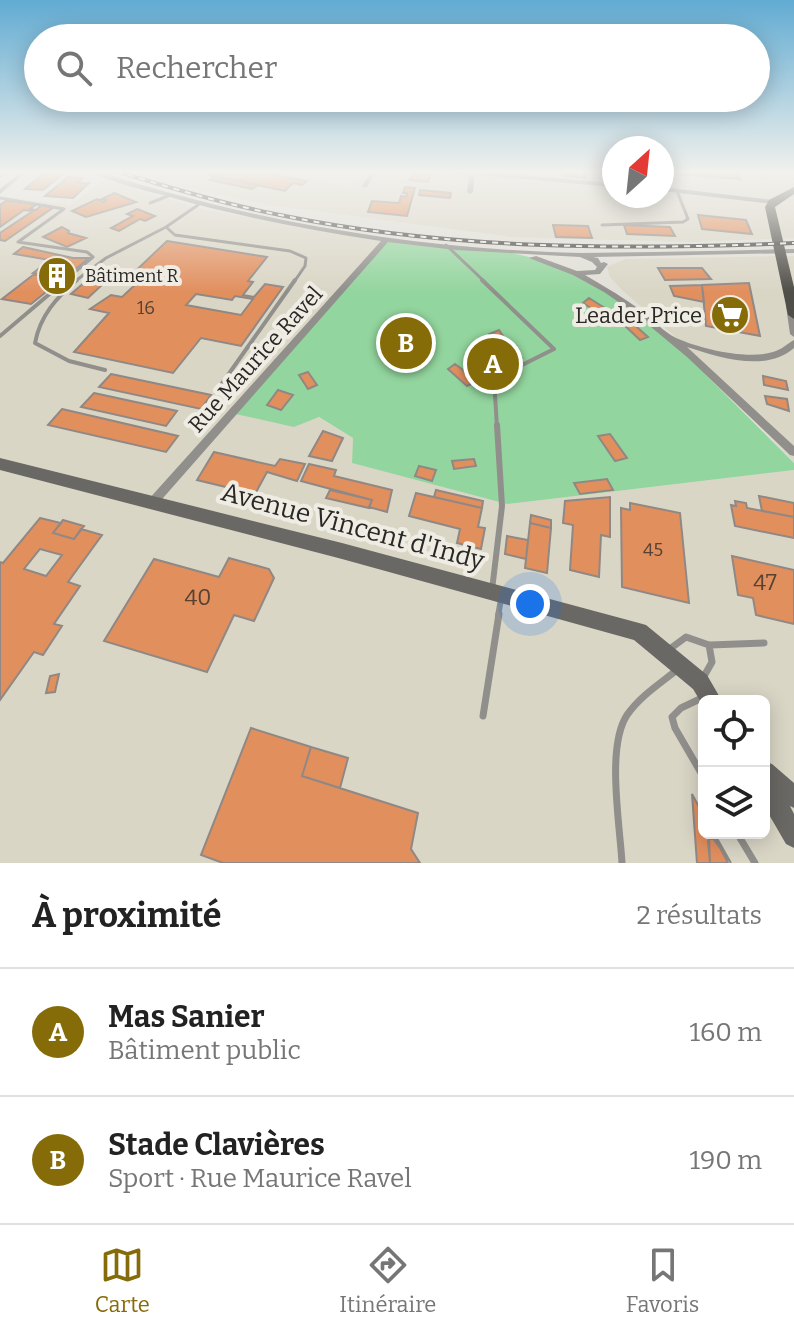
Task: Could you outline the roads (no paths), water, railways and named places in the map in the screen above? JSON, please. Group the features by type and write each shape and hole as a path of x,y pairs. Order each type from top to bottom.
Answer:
{"main road":[{"path":"772,211 771,220 777,236 788,254 794,315"},
{"path":"777,236 779,211"}],"street":[{"path":"232,211 386,240 503,251 569,255 788,254"},
{"name":"Rue Maurice Ravel","path":"152,503 386,240"},
{"path":"503,251 567,269 617,294 794,452"},
{"path":"567,269 560,263 569,255"},
{"path":"581,255 595,260 617,294"},
{"path":"576,273 591,274 625,255"},
{"path":"790,282 794,334"},
{"path":"666,335 701,350 758,357 782,353 794,343"},
{"name":"Avenue Vincent d'Indy","path":"0,464 497,592 639,632 682,666 707,693"},
{"path":"770,777 794,797"},
{"path":"770,794 794,836"}],"lane":[{"path":"0,336 93,257 87,252 18,242 61,211"},
{"path":"105,370 74,365 56,356 35,343 35,327 48,307 107,255 166,227 189,211"},
{"path":"602,225 683,222 688,219 686,211"},
{"path":"166,227 175,235 290,251 306,258 305,266 216,392"},
{"path":"446,245 554,349 494,379 502,506 497,592 483,716"},
{"path":"666,652 686,637 709,645 764,643"},
{"path":"698,768 672,717 707,693 713,665 709,645"},
{"path":"622,863 619,752 624,721 640,701 682,666"},
{"path":"741,839 755,863"}],"railway":[{"path":"260,211 407,235 536,245 794,243"}],"place":[{"name":"Bâtiment R","path":"57,276"},
{"name":"Leader Price","path":"730,315"},
{"name":"Stade Clavières","path":"406,343"},
{"name":"Mas Sanier","path":"493,364"}]}
